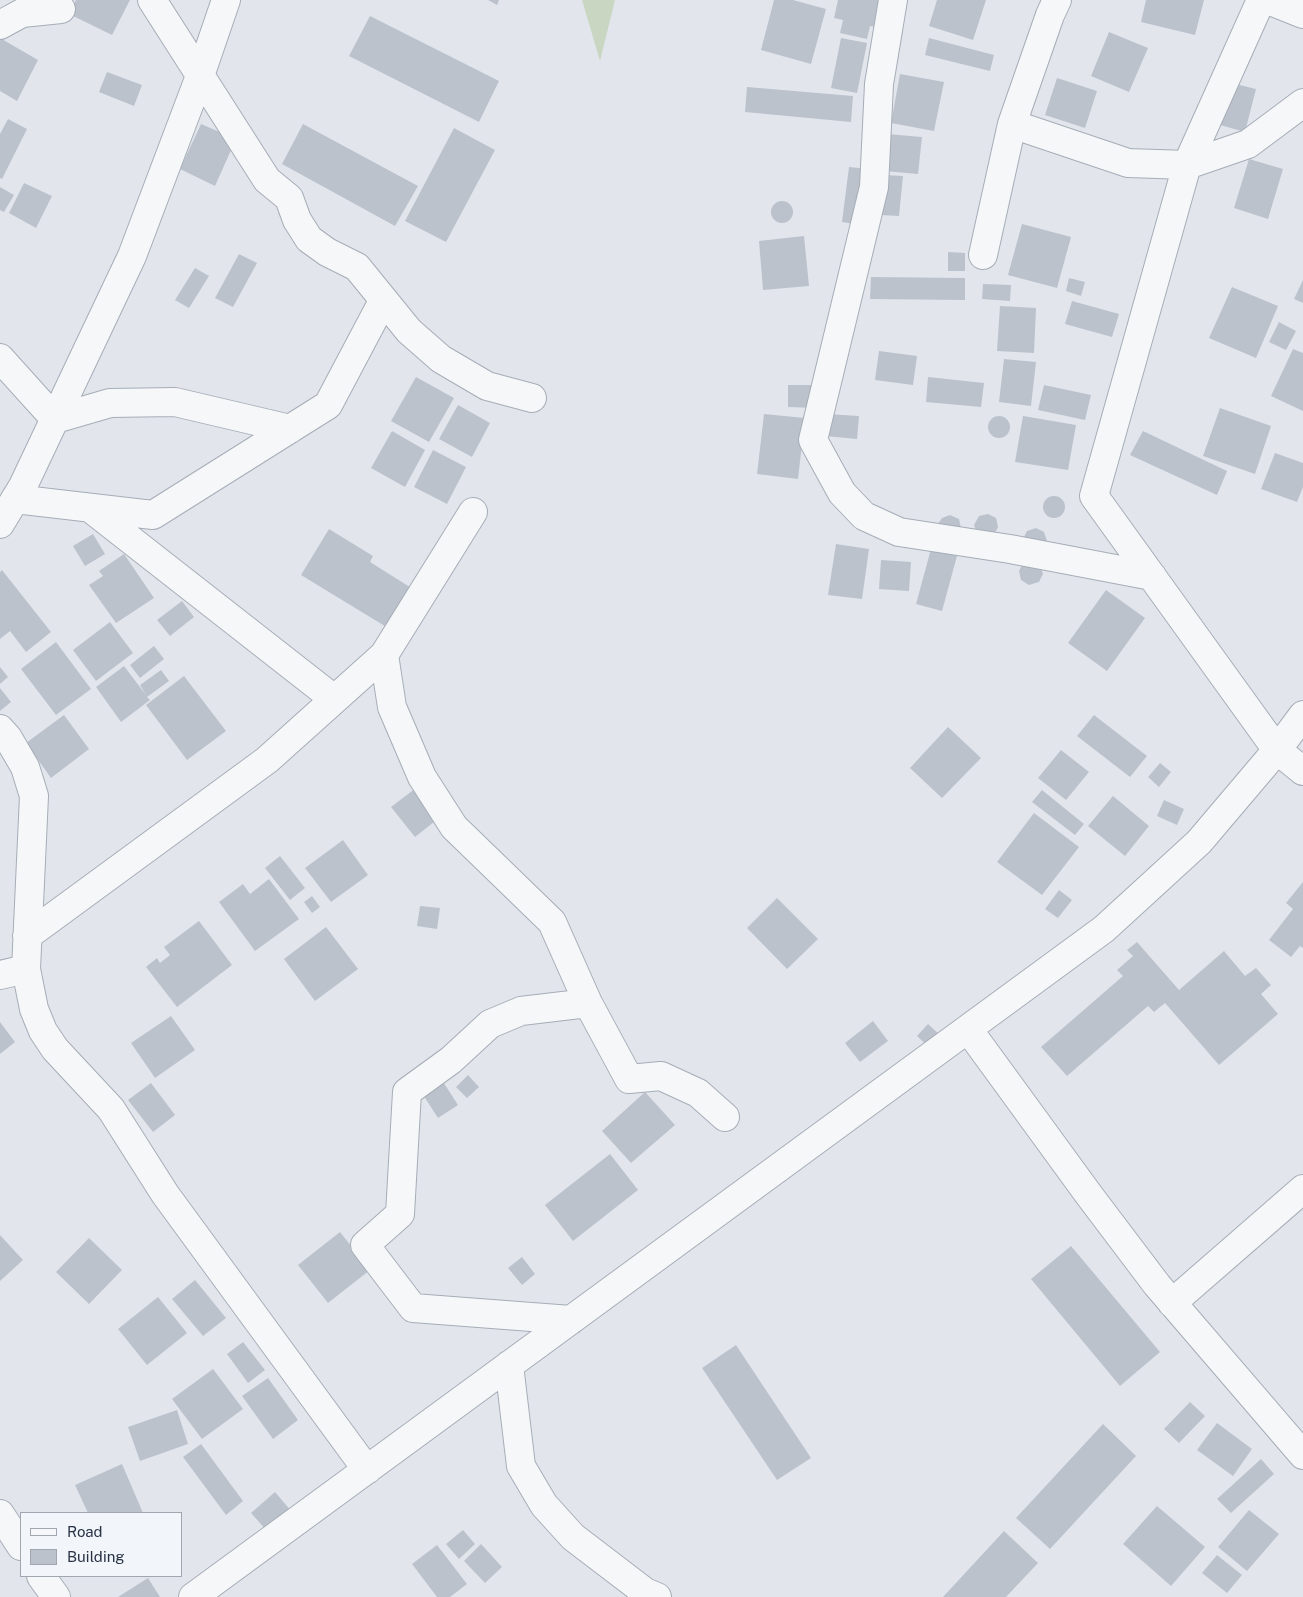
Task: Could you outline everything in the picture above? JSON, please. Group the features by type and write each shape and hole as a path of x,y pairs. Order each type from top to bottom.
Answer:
{"street":[{"path":"152,0 267,180 289,198 297,220 308,239 327,252 357,267 408,331 441,359 487,386 532,398"},
{"path":"0,524 13,495 55,419 132,256 200,76 226,0"},
{"path":"893,0 879,84 874,187 813,440 842,493 864,516 898,532 1010,549 1152,576"},
{"path":"983,255 1012,124 1057,0"},
{"path":"1261,0 1187,165 1094,496 1277,750 1303,771"},
{"path":"1268,0 1303,14"},
{"path":"16,13 62,9"},
{"path":"1012,124 1128,163 1187,165 1248,144 1303,103"},
{"path":"13,495 90,508 154,515 328,405 384,300"},
{"path":"0,358 55,419"},
{"path":"55,419 110,403 175,402 290,429"},
{"path":"90,508 334,699"},
{"path":"27,936 267,760 384,655 473,512"},
{"path":"384,655 392,707 422,777 454,827 552,922 588,1003 629,1079 661,1076 698,1093 725,1117"},
{"path":"193,1597 1104,929 1199,842 1277,750 1303,716"},
{"path":"0,728 26,767 34,796 26,969 34,1008 43,1031 55,1049 111,1109 165,1194 367,1470"},
{"path":"0,975 26,969"},
{"path":"571,1320 413,1308 365,1245 400,1214 407,1092 451,1060 490,1024 521,1011 588,1003"},
{"path":"968,1029 1089,1195 1172,1303 1303,1455"},
{"path":"1172,1303 1303,1189"},
{"path":"509,1365 521,1466 544,1505 573,1537 645,1592 657,1597"},
{"path":"0,1514 20,1544"},
{"path":"42,1577 56,1597"}],"green space":[{"path":"582,0 615,0 600,61"}],"building":[{"path":"76,0 130,0 112,35 69,14"},
{"path":"488,0 499,0 497,5"},
{"path":"774,0 793,0 826,9 811,64 761,50"},
{"path":"838,0 882,0 875,27 870,26 867,39 840,33 843,20 834,18"},
{"path":"937,0 986,0 973,40 929,26"},
{"path":"1146,0 1204,0 1195,35 1141,22"},
{"path":"370,16 499,81 479,122 349,56"},
{"path":"1109,32 1148,48 1129,92 1091,76"},
{"path":"0,38 38,60 17,101 0,91"},
{"path":"841,38 867,43 857,93 831,88"},
{"path":"929,38 994,55 990,71 925,55"},
{"path":"107,72 142,85 134,106 99,92"},
{"path":"900,74 944,82 934,131 891,123"},
{"path":"1057,78 1097,91 1085,128 1045,115"},
{"path":"1231,83 1256,89 1245,132 1220,125"},
{"path":"747,87 853,96 851,122 745,112"},
{"path":"8,119 27,129 2,179 0,178 0,134"},
{"path":"201,124 236,139 215,186 180,169"},
{"path":"303,124 418,186 395,226 282,164"},
{"path":"454,128 495,150 446,242 405,221"},
{"path":"887,134 922,137 918,174 884,171"},
{"path":"1249,159 1283,169 1268,219 1234,208"},
{"path":"849,167 869,169 861,225 842,222"},
{"path":"884,175 903,176 899,216 880,215"},
{"path":"24,183 52,196 36,228 9,213"},
{"path":"0,187 14,195 4,212 0,210"},
{"path":"782,201 790,204 793,212 790,220 782,223 774,220 771,212 774,204"},
{"path":"1022,224 1071,237 1057,288 1008,275"},
{"path":"804,236 809,286 763,290 759,241"},
{"path":"948,252 965,253 965,271 948,271"},
{"path":"239,254 257,263 233,307 215,298"},
{"path":"195,268 209,276 189,308 175,300"},
{"path":"871,277 965,278 965,300 870,299"},
{"path":"1069,278 1085,282 1081,296 1066,291"},
{"path":"1303,280 1303,303 1294,299"},
{"path":"983,284 1011,285 1010,301 982,299"},
{"path":"1232,287 1278,306 1256,358 1209,338"},
{"path":"1072,301 1119,314 1112,337 1065,324"},
{"path":"1000,306 1036,308 1034,353 997,351"},
{"path":"1279,322 1296,331 1286,350 1269,342"},
{"path":"1293,349 1303,353 1303,411 1271,396"},
{"path":"879,351 917,356 913,385 875,380"},
{"path":"1004,359 1036,362 1031,406 999,402"},
{"path":"416,377 454,398 429,442 391,421"},
{"path":"928,377 984,383 981,407 926,402"},
{"path":"788,385 815,385 814,408 788,407"},
{"path":"1044,385 1091,395 1085,420 1038,410"},
{"path":"458,405 490,423 472,457 439,439"},
{"path":"1220,408 1271,426 1255,474 1203,456"},
{"path":"764,414 805,418 798,479 757,474"},
{"path":"827,414 859,416 857,439 825,436"},
{"path":"999,416 1007,419 1010,427 1007,435 999,438 991,435 988,427 991,419"},
{"path":"1023,416 1076,425 1068,470 1015,462"},
{"path":"392,431 425,450 405,487 371,468"},
{"path":"1143,431 1227,471 1217,495 1130,455"},
{"path":"433,450 466,467 447,504 414,487"},
{"path":"1275,453 1303,463 1303,487 1297,502 1261,489"},
{"path":"1054,496 1062,499 1065,507 1062,515 1054,518 1046,515 1043,507 1046,499"},
{"path":"988,514 996,518 998,527 994,535 977,534 974,525 979,516"},
{"path":"950,515 959,519 961,528 937,525 942,518"},
{"path":"1036,528 1044,532 1047,541 1042,550 1023,539 1027,531"},
{"path":"329,529 373,556 370,562 413,589 388,628 301,575"},
{"path":"93,534 105,554 85,566 73,546"},
{"path":"836,544 869,549 862,599 828,595"},
{"path":"931,549 957,556 942,611 916,604"},
{"path":"124,554 154,598 116,623 89,585 103,576 99,571"},
{"path":"881,560 911,562 909,591 879,589"},
{"path":"1023,563 1040,565 1043,574 1039,582 1029,585 1021,580 1019,571"},
{"path":"2,570 51,632 26,652 10,631 0,639 0,572"},
{"path":"1106,590 1145,618 1107,671 1068,643"},
{"path":"182,601 194,617 170,636 157,620"},
{"path":"110,622 133,653 96,681 73,650"},
{"path":"56,642 91,689 56,715 21,669"},
{"path":"154,646 164,659 140,678 130,665"},
{"path":"124,666 146,695 140,685 161,670 169,681 147,697 150,700 121,722 96,687"},
{"path":"0,667 8,677 0,684"},
{"path":"184,676 226,731 187,760 146,705"},
{"path":"0,688 11,702 0,711"},
{"path":"64,715 89,749 51,778 26,743"},
{"path":"1094,715 1147,756 1130,777 1077,736"},
{"path":"948,727 981,758 942,798 910,768"},
{"path":"1061,750 1089,772 1066,800 1038,778"},
{"path":"1160,763 1171,772 1159,787 1148,777"},
{"path":"416,788 439,818 415,837 391,807"},
{"path":"1042,790 1084,824 1075,835 1032,802"},
{"path":"1113,796 1149,826 1125,856 1088,826"},
{"path":"1164,800 1184,809 1177,825 1157,816"},
{"path":"1034,813 1079,847 1042,895 997,862"},
{"path":"343,840 368,875 331,902 305,868"},
{"path":"280,856 305,888 290,900 265,868"},
{"path":"269,879 299,919 255,951 219,902 243,884 250,894"},
{"path":"1303,882 1303,948 1300,946 1291,957 1269,940 1293,909 1286,903"},
{"path":"1059,890 1072,900 1058,918 1045,909"},
{"path":"312,896 320,907 312,913 304,902"},
{"path":"777,898 818,939 787,969 747,928"},
{"path":"420,906 440,908 437,929 417,926"},
{"path":"199,921 232,965 177,1007 146,967 157,958 160,963 170,955 164,947"},
{"path":"326,927 358,969 315,1001 284,959"},
{"path":"1137,942 1179,990 1224,951 1245,976 1256,968 1271,985 1261,994 1278,1014 1219,1065 1165,1003 1154,1012 1148,1006 1067,1076 1041,1047 1123,976 1117,970 1133,956 1127,950"},
{"path":"171,1016 195,1050 155,1078 131,1043"},
{"path":"873,1021 888,1041 860,1062 845,1043"},
{"path":"0,1022 15,1042 0,1054"},
{"path":"928,1024 941,1036 930,1048 917,1036"},
{"path":"468,1075 479,1087 467,1098 456,1087"},
{"path":"440,1077 458,1105 438,1118 420,1090"},
{"path":"151,1083 175,1115 153,1132 128,1100"},
{"path":"645,1092 675,1125 631,1163 602,1131"},
{"path":"610,1154 638,1190 573,1241 545,1205"},
{"path":"340,1232 370,1270 328,1303 298,1265"},
{"path":"0,1235 23,1260 0,1281"},
{"path":"89,1238 122,1270 89,1304 56,1272"},
{"path":"1071,1246 1160,1352 1120,1386 1031,1279"},
{"path":"522,1257 535,1274 522,1285 508,1268"},
{"path":"195,1280 226,1318 203,1336 172,1299"},
{"path":"158,1297 187,1333 147,1365 118,1329"},
{"path":"243,1342 265,1370 248,1383 227,1354"},
{"path":"736,1345 811,1458 777,1480 702,1368"},
{"path":"213,1369 243,1409 202,1439 172,1399"},
{"path":"268,1378 298,1420 273,1439 242,1396"},
{"path":"1190,1402 1205,1416 1179,1443 1164,1429"},
{"path":"177,1410 188,1444 140,1461 128,1427"},
{"path":"1217,1423 1252,1449 1233,1476 1197,1450"},
{"path":"1103,1424 1136,1456 1050,1549 1016,1518"},
{"path":"201,1444 243,1501 226,1515 183,1457"},
{"path":"1261,1459 1274,1474 1231,1513 1217,1499"},
{"path":"122,1464 143,1512 88,1512 75,1485"},
{"path":"275,1492 292,1512 268,1532 251,1513"},
{"path":"1157,1506 1205,1547 1171,1586 1123,1544"},
{"path":"1249,1510 1279,1534 1247,1571 1218,1547"},
{"path":"463,1530 475,1544 459,1559 446,1544"},
{"path":"1004,1531 1038,1563 1006,1597 943,1597"},
{"path":"481,1544 502,1567 485,1583 464,1561"},
{"path":"437,1545 467,1584 450,1597 437,1597 412,1564"},
{"path":"1217,1555 1242,1575 1227,1593 1202,1573"},
{"path":"148,1578 160,1597 118,1597"}]}
